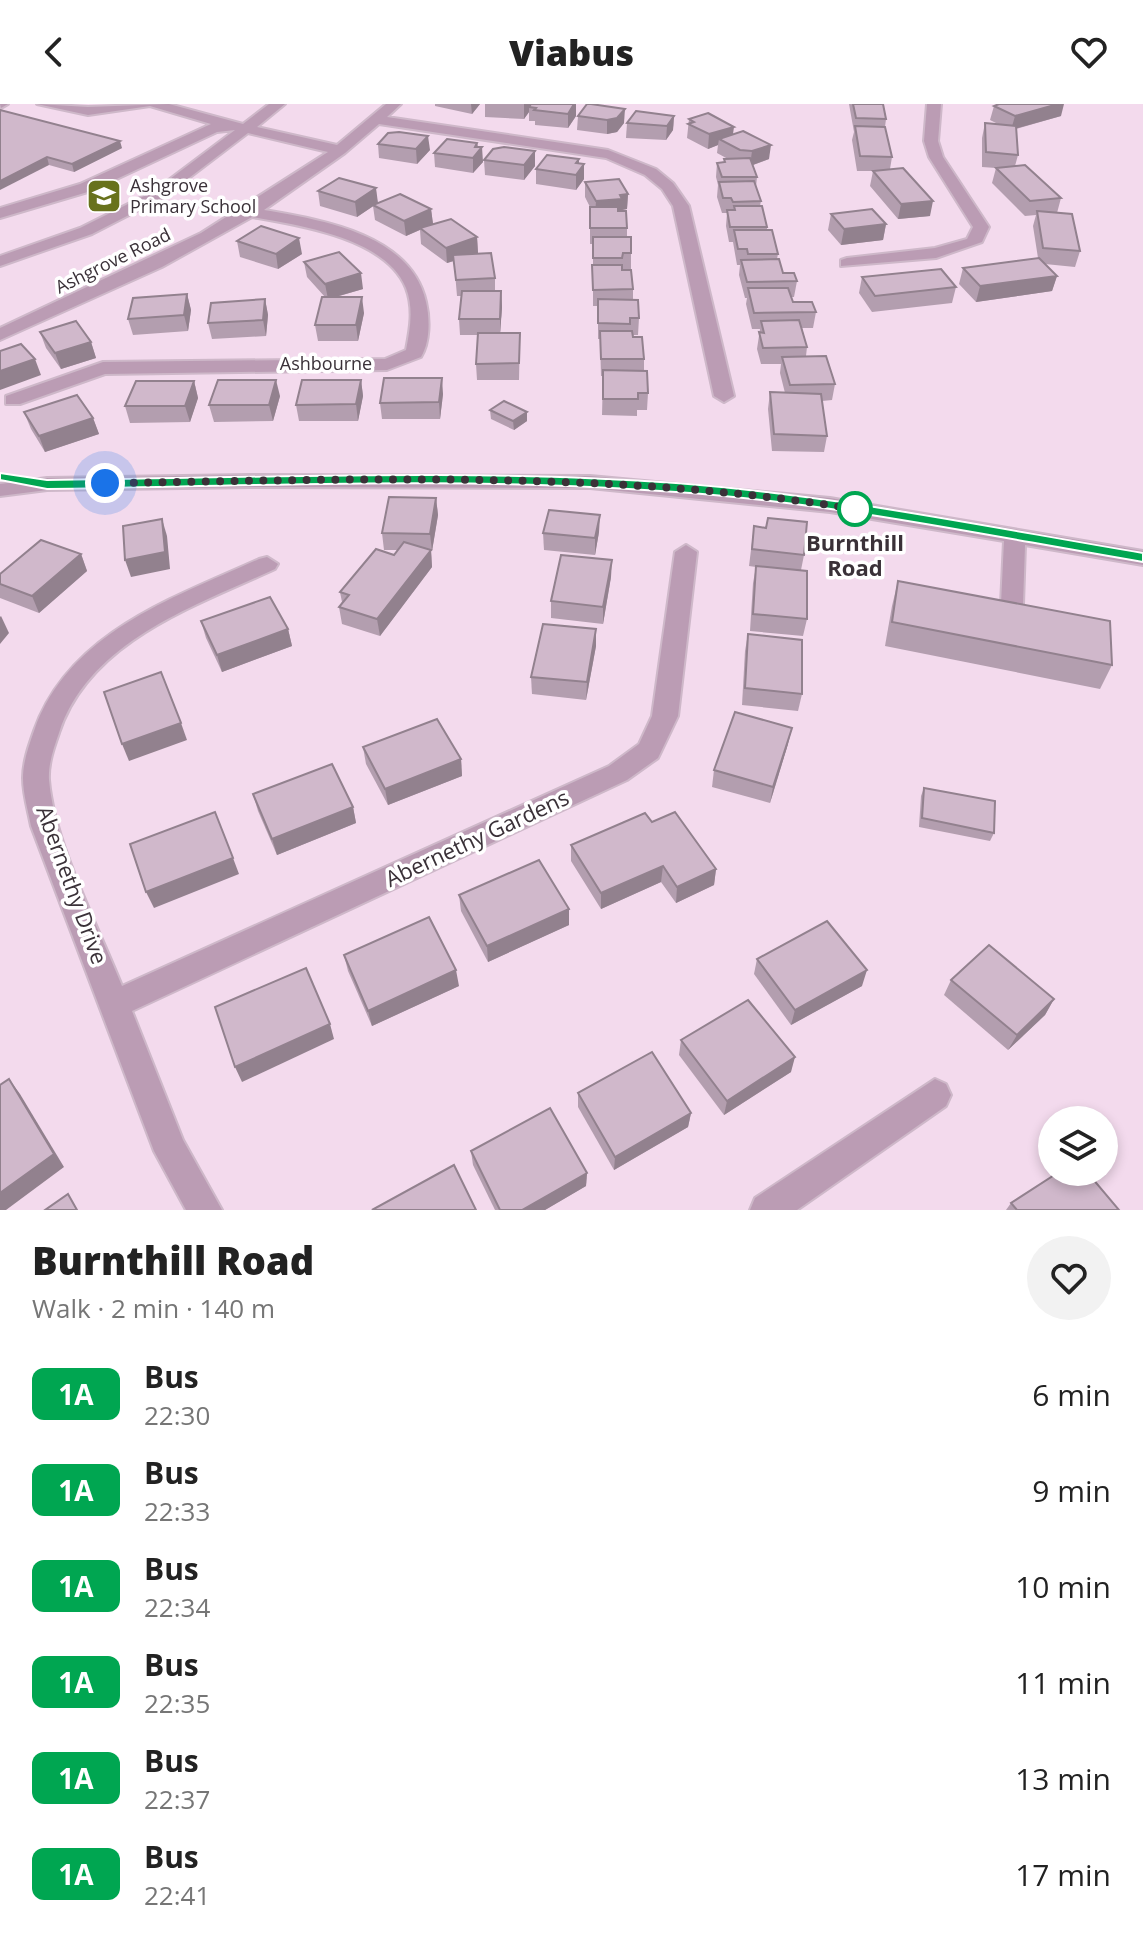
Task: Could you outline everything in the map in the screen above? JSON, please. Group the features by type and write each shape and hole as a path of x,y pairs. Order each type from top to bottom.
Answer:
{"street":[{"path":"44,104 88,111 145,104"},
{"path":"155,104 228,125 340,150"},
{"path":"0,261 61,241 147,200 182,179 278,104"},
{"name":"Ashgrove Road","path":"0,335 149,267 251,212 340,150 394,104"},
{"path":"847,263 936,253 974,242 981,227 939,167 931,141 939,117 934,104"},
{"path":"377,120 608,154 634,162 658,176 672,188 681,206 724,396"},
{"path":"0,213 107,178 176,149 203,130 228,125"},
{"name":"Ashbourne","path":"13,400 103,368 387,364 415,353 423,327 415,283 394,261 362,238 315,223 251,212"},
{"path":"0,477 47,484"},
{"path":"0,490 47,484 469,479 677,487 830,505 1143,558"},
{"path":"1015,534 1004,603 1040,609"},
{"name":"Abernethy Gardens","path":"115,1004 618,773 649,751 665,716 686,552"},
{"name":"Abernethy Drive","path":"205,1210 171,1151 45,826 36,776 45,730 65,690 101,651 144,622 267,564"},
{"path":"767,1210 935,1095"}],"building":[{"path":"531,104 574,104 568,114 534,110 536,108 529,107"},
{"path":"587,104 625,109 617,118 607,120 578,116"},
{"path":"853,104 883,104 886,119 856,118"},
{"path":"1058,104 1015,116 994,106"},
{"name":"Ashgrove Primary School","path":"0,110 120,141 72,164 47,157 0,181"},
{"path":"636,111 674,116 667,126 627,123"},
{"path":"708,113 734,127 709,134 688,124 694,122 689,119"},
{"path":"985,123 1016,126 1018,155 986,152"},
{"path":"855,126 885,127 892,157 860,156"},
{"path":"743,131 771,145 752,151 740,150 719,139"},
{"path":"388,133 428,136 416,149 378,144"},
{"path":"447,139 477,143 475,147 482,147 473,158 434,153"},
{"path":"504,147 535,151 524,165 484,160 493,149"},
{"path":"547,155 579,159 576,163 584,164 576,175 536,169"},
{"path":"750,158 757,177 722,177 717,163 725,162 724,159"},
{"path":"1025,165 1061,198 1030,201 996,168"},
{"path":"903,168 933,201 901,204 873,171"},
{"path":"339,178 376,188 355,202 318,191"},
{"path":"619,179 628,194 620,195 622,199 596,201 585,182"},
{"path":"754,181 761,201 733,202 731,198 723,198 719,182"},
{"path":"400,194 431,209 404,221 373,205"},
{"path":"734,206 762,206 767,227 730,227 727,210 735,210"},
{"path":"590,207 618,207 618,211 626,211 627,228 590,228"},
{"path":"872,209 886,224 844,229 831,214"},
{"path":"1037,211 1072,214 1080,251 1043,248"},
{"path":"451,219 477,237 446,248 420,228"},
{"path":"261,226 299,238 276,254 237,241"},
{"path":"734,230 772,230 778,254 748,254 747,249 738,249"},
{"path":"593,237 631,237 631,253 623,253 622,258 593,258"},
{"path":"339,252 361,273 325,284 304,262"},
{"path":"491,253 495,278 456,280 453,255"},
{"path":"1039,258 1057,276 980,286 963,268"},
{"path":"779,259 783,273 794,273 797,281 747,282 741,260"},
{"path":"592,265 622,265 622,270 631,270 633,289 593,290"},
{"path":"941,269 956,287 875,296 862,277"},
{"path":"748,288 788,288 793,302 812,302 816,312 754,313"},
{"path":"462,291 501,291 500,319 459,319"},
{"path":"187,294 184,315 128,319 133,298"},
{"path":"322,297 362,297 356,325 315,325"},
{"path":"265,299 263,320 208,323 211,303"},
{"path":"598,299 638,300 639,318 630,318 630,324 598,323"},
{"path":"799,320 807,347 763,348 759,332 764,333 761,321"},
{"path":"76,321 91,342 55,353 40,332"},
{"path":"600,331 632,331 633,337 642,337 644,359 601,359"},
{"path":"478,333 520,333 519,363 476,364"},
{"path":"21,344 35,359 0,371 0,351"},
{"path":"826,356 835,384 790,385 782,357"},
{"path":"603,370 647,371 648,393 638,393 638,399 603,399"},
{"path":"384,378 442,378 439,402 380,403"},
{"path":"218,380 276,380 269,405 209,405"},
{"path":"302,380 361,380 356,404 296,405"},
{"path":"136,381 194,381 185,406 125,406"},
{"path":"770,392 821,394 827,436 774,434"},
{"path":"77,395 93,418 39,436 24,412"},
{"path":"504,401 527,412 513,421 490,410"},
{"path":"389,497 436,498 430,534 382,533"},
{"path":"549,510 600,515 595,538 543,533"},
{"path":"768,518 807,522 804,555 752,549 754,526 766,528"},
{"path":"162,519 165,552 125,560 123,526"},
{"path":"41,540 81,554 32,596 0,584 0,574"},
{"path":"404,542 431,550 377,619 339,607 349,595 340,592 376,549 394,555"},
{"path":"561,555 612,560 603,607 551,601"},
{"path":"756,566 807,571 807,619 753,614"},
{"path":"898,581 1110,621 1112,665 892,622"},
{"path":"270,597 288,629 217,655 201,621"},
{"path":"543,624 596,629 587,682 531,677"},
{"path":"748,634 802,640 802,694 745,688"},
{"path":"161,672 181,723 122,744 104,692"},
{"path":"735,712 792,728 773,787 714,770"},
{"path":"437,719 461,759 385,789 363,747"},
{"path":"332,764 353,807 272,839 253,794"},
{"path":"924,788 995,801 994,833 922,818"},
{"path":"215,812 233,858 146,892 130,844"},
{"path":"675,812 716,869 677,887 663,866 601,893 571,845 645,813 652,822"},
{"path":"539,860 569,909 487,946 459,895"},
{"path":"429,917 456,970 368,1011 344,955"},
{"path":"827,921 867,970 795,1010 757,959"},
{"path":"989,945 1054,999 1017,1035 951,980"},
{"path":"306,968 330,1024 235,1067 215,1007"},
{"path":"748,1000 795,1057 727,1101 681,1040"},
{"path":"652,1052 691,1113 615,1157 578,1093"},
{"path":"9,1079 54,1154 0,1193 0,1085"},
{"path":"550,1108 587,1173 522,1210 500,1210 471,1151"},
{"path":"454,1165 476,1210 372,1210"},
{"path":"1038,1186 1099,1186 1119,1210 1017,1210 1011,1203"},
{"path":"68,1194 77,1210 45,1210"}],"bus line":[{"name":"1A","path":"0,477 47,484 469,479 677,487 830,505 1143,558"}],"place":[{"name":"Ashgrove Primary School","path":"104,196"},
{"name":"Burnthill Road","path":"855,509"}],"route":[{"path":"105,483 469,479 590,482 677,487 861,510 855,509"}]}
